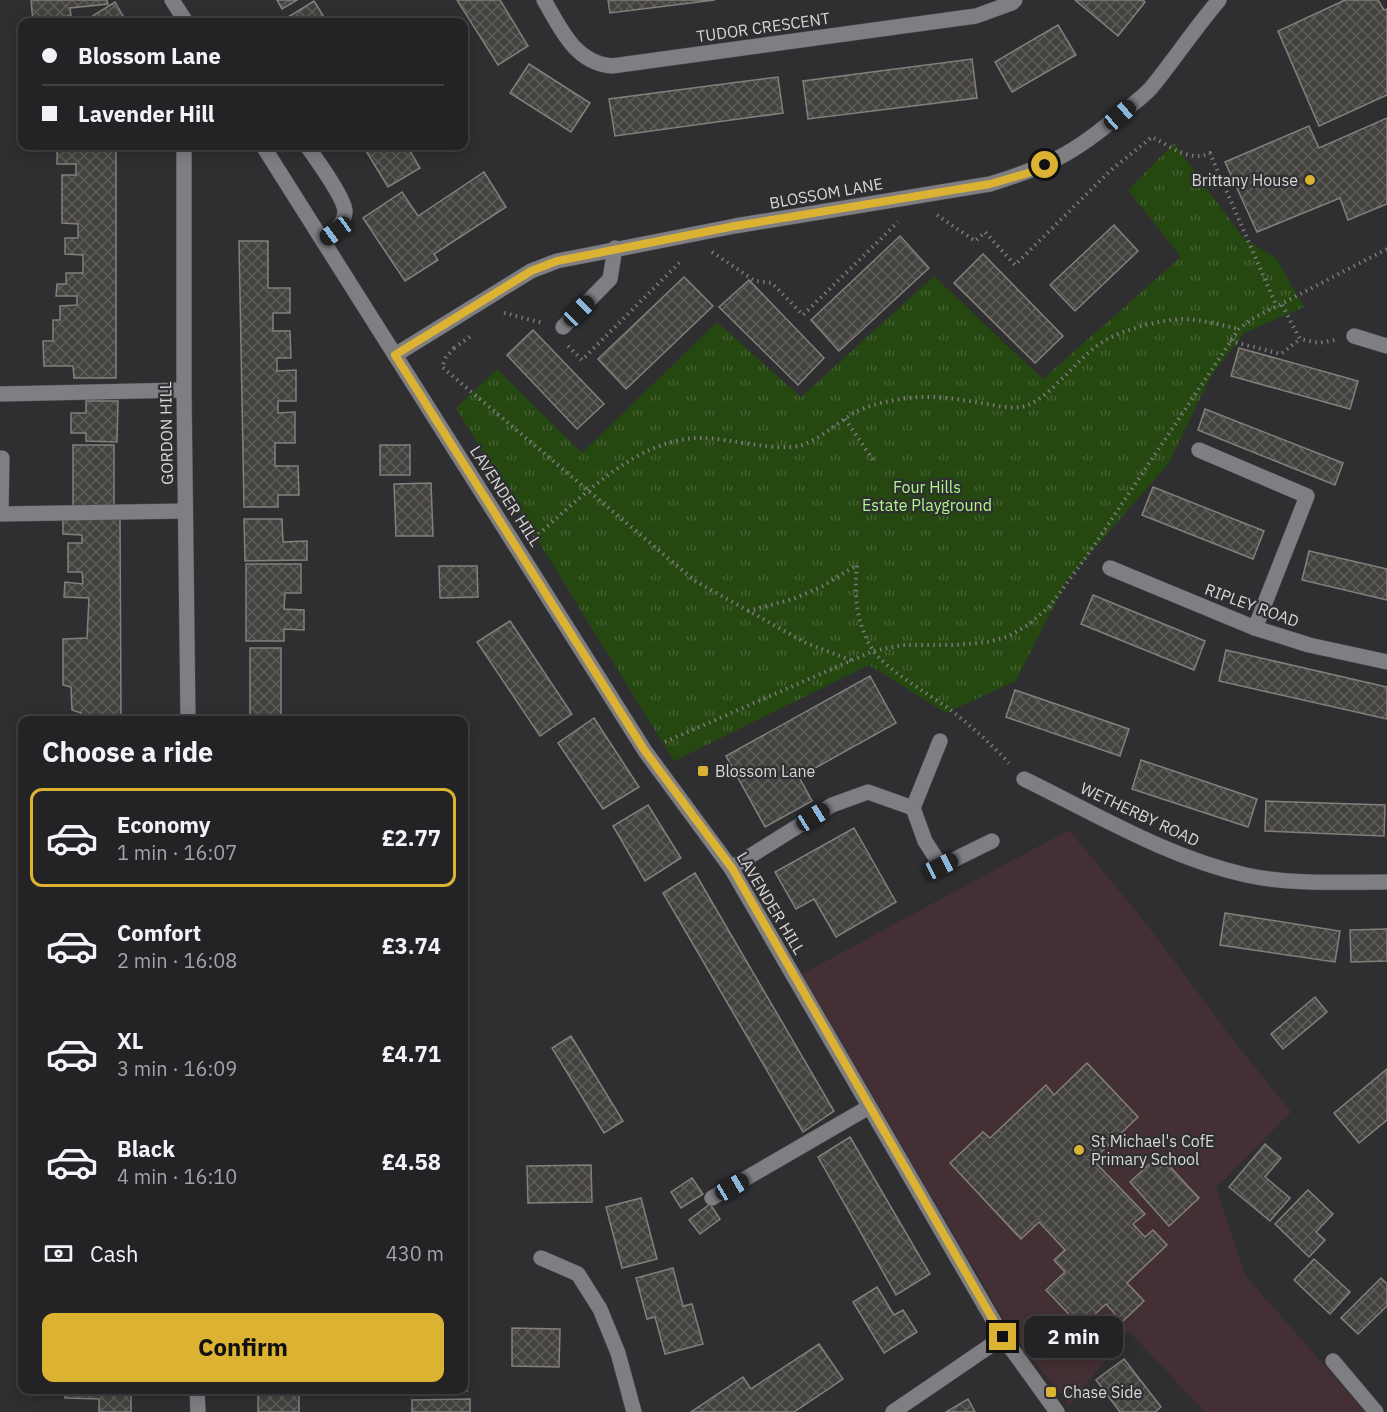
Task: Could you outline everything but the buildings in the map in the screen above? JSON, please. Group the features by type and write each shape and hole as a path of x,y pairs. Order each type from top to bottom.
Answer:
{"street":[{"path":"172,0 183,18"},
{"name":"TUDOR CRESCENT","path":"544,0 573,47 591,62 612,66 976,16 1015,0"},
{"name":"BLOSSOM LANE","path":"395,355 531,271 557,261 615,248 990,184 1028,173 1062,158 1090,141 1149,90 1190,34 1219,0"},
{"name":"GORDON HILL","path":"184,150 188,716"},
{"name":"LAVENDER HILL","path":"266,150 645,751 732,868 1003,1337 1057,1412"},
{"path":"310,150 340,198 345,211 336,231 323,240"},
{"path":"563,327 610,279 615,248"},
{"path":"1354,336 1387,346"},
{"path":"0,394 184,390"},
{"path":"1199,450 1307,496 1255,628"},
{"path":"2,458 1,514 185,511"},
{"name":"RIPLEY ROAD","path":"1110,568 1255,628 1309,645 1387,662"},
{"path":"940,741 913,808 925,841 941,866 992,841"},
{"name":"WETHERBY ROAD","path":"1024,779 1168,850 1202,864 1248,876 1301,881 1387,882"},
{"path":"732,868 832,805 868,792 913,808"},
{"path":"712,1198 869,1107"},
{"path":"541,1258 578,1274 600,1309 618,1353 634,1412"},
{"path":"893,1412 1003,1337"},
{"path":"1333,1361 1376,1412"},
{"path":"197,1394 198,1412"}],"path":[{"path":"935,214 975,241 985,232 1016,265 1112,170 1152,137 1190,157 1203,157 1210,153 1280,306 1300,339 1319,343 1354,336"},
{"path":"703,254 713,252 755,281 772,283 803,315 902,218"},
{"path":"645,751 873,651 903,645 955,645 988,642 1007,637 1028,625 1050,606 1089,553 1239,328 1250,320 1387,249"},
{"path":"567,345 582,360 684,257"},
{"path":"497,318 506,312 546,324"},
{"path":"520,550 618,467 642,454 672,443 701,438 784,447 800,446 855,413 877,404 909,398 946,397 1008,407 1023,407 1050,390 1098,345 1126,332 1185,319 1239,328"},
{"path":"440,327 454,348"},
{"path":"480,330 454,348 446,357 442,367 695,582 806,643 854,661"},
{"path":"1230,341 1281,354 1300,339"},
{"path":"845,419 874,462"},
{"path":"748,611 793,599 824,586 857,565 855,585 857,613 873,651 987,740 1024,779"}],"shaded area":[{"name":"St Michael's CofE Primary School","path":"1069,830 1148,926 1230,1036 1291,1112 1216,1188 1245,1275 1365,1412 1205,1412 1129,1331 1069,1405 1010,1330 802,974"}],"green space":[{"name":"Four Hills Estate Playground","path":"1174,143 1243,238 1276,258 1304,307 1244,333 1211,376 1168,464 1067,580 1016,681 946,713 869,665 674,761 456,408 497,369 582,453 717,322 801,397 934,276 1043,379 1181,257 1128,190"}],"place":[{"name":"Brittany House","path":"1310,180"},
{"name":"Blossom Lane","path":"703,771"},
{"name":"St Michael's CofE Primary School","path":"1079,1150"},
{"name":"Chase Side","path":"1051,1392"}],"route":[{"path":"1003,1337 732,868 645,751 395,355 531,271 557,261 735,226 990,184 1028,173 1045,165"}]}
